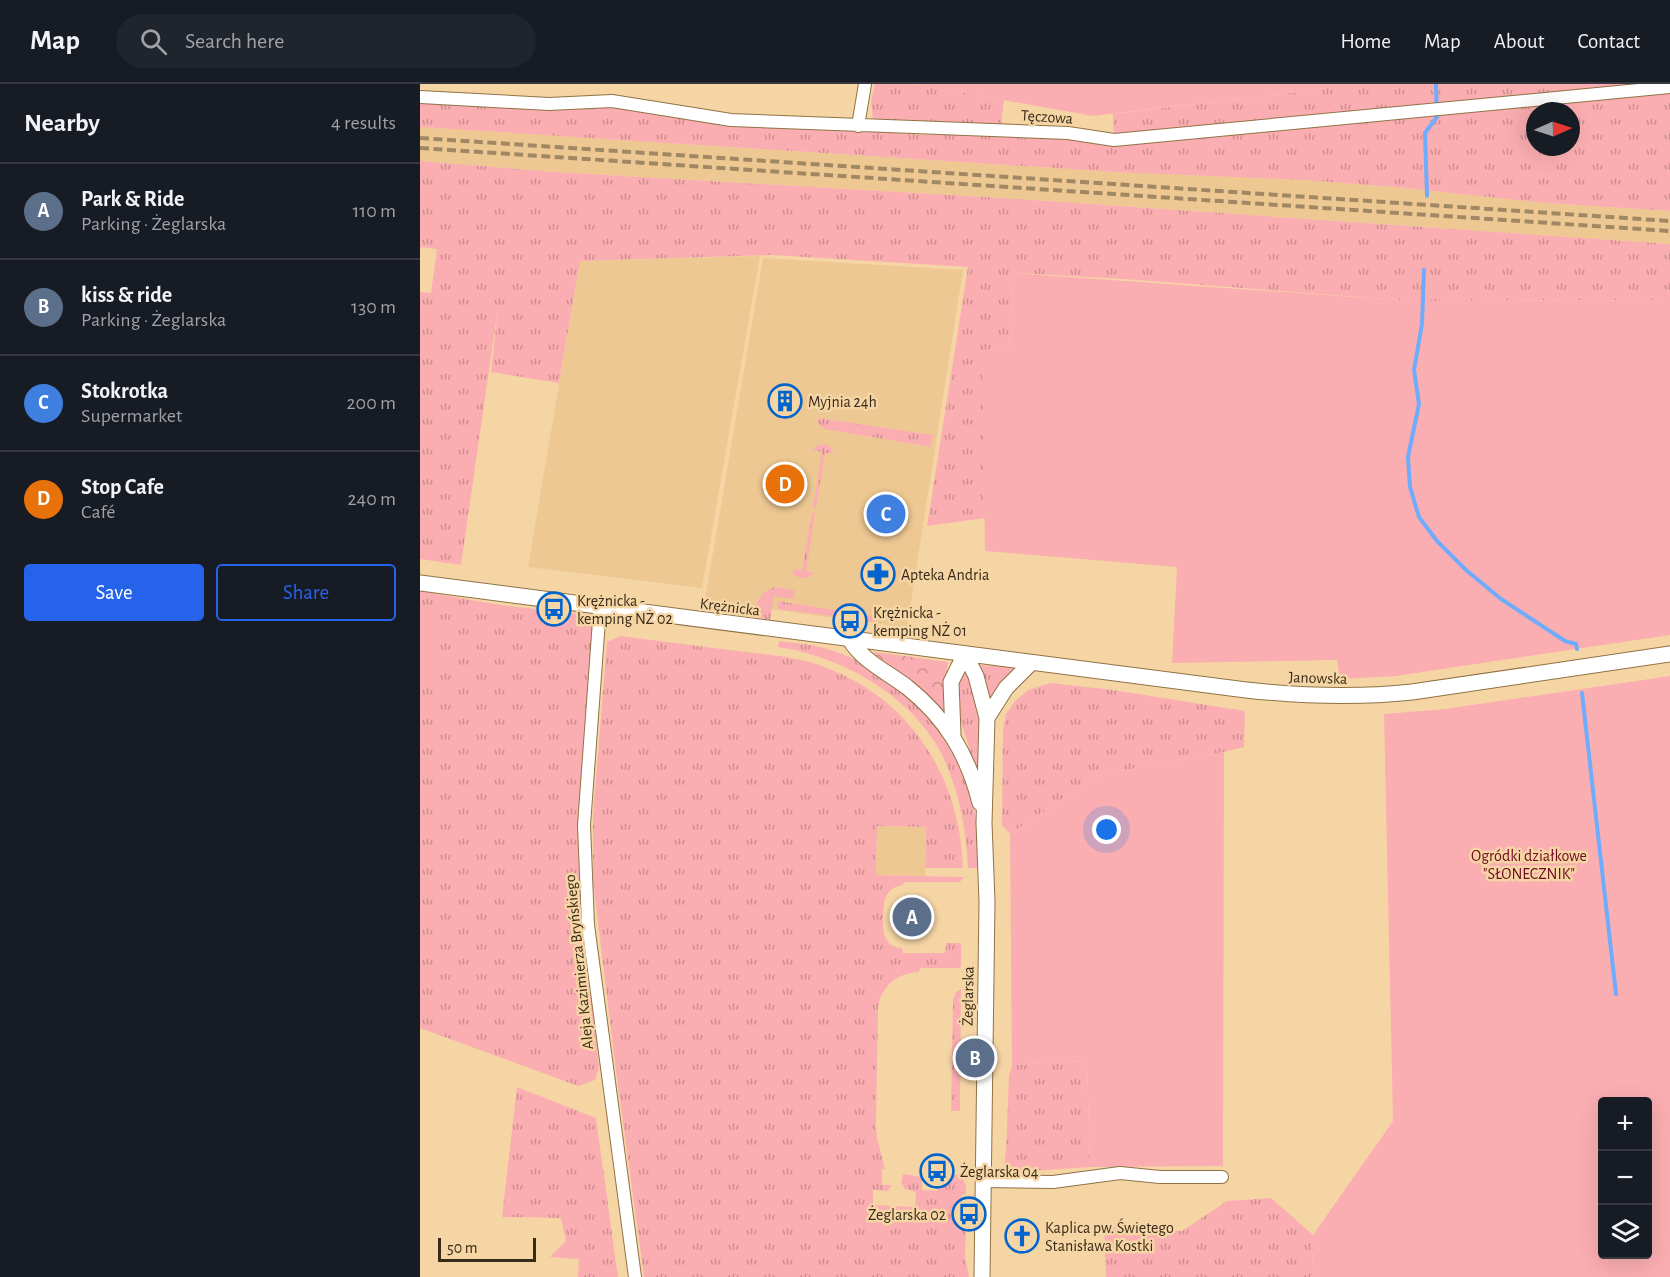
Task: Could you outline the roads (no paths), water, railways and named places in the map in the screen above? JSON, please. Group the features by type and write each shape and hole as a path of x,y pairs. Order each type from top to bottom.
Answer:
{"street":[{"path":"858,126 865,84"},
{"name":"Tęczowa","path":"420,97 549,104 612,101 731,120 1068,134 1114,140 1670,87"},
{"name":"Krężnicka","path":"420,583 965,654"},
{"name":"Aleja Kazimierza Bryńskiego","path":"600,607 584,825 585,872 591,948 635,1277"},
{"name":"Żeglarska","path":"850,640 858,652 927,704 953,735 973,777 984,823"},
{"name":"Żeglarska","path":"953,735 951,682 965,654"},
{"name":"Żeglarska","path":"965,654 976,676 987,718 984,823 987,916 982,1277"},
{"name":"Janowska","path":"965,654 1266,692 1322,696 1359,696 1422,691 1670,654"},
{"path":"987,718 1006,688 1031,663"},
{"path":"983,1180 1053,1182 1120,1173 1160,1177 1222,1177"}],"waterway":[{"path":"1427,196 1425,133 1437,117 1436,84"},
{"path":"1424,270 1422,324 1414,370 1419,404 1408,457 1410,487 1419,517 1437,541 1466,570 1501,599 1565,641 1576,644 1577,649"},
{"path":"1582,693 1616,994"}],"railway":[{"path":"420,138 1670,221"},
{"path":"420,148 1670,231"}],"place":[{"name":"Myjnia 24h","path":"785,401"},
{"name":"Stop Cafe","path":"785,484"},
{"name":"Stokrotka","path":"886,514"},
{"name":"Apteka Andria","path":"878,574"},
{"name":"Krężnicka - kemping NŻ 02","path":"554,609"},
{"name":"Krężnicka - kemping NŻ 01","path":"850,621"},
{"name":"Park & Ride","path":"912,917"},
{"name":"kiss & ride","path":"975,1058"},
{"name":"Żeglarska 04","path":"937,1171"},
{"name":"Żeglarska 02","path":"969,1214"},
{"name":"Kaplica pw. Świętego Stanisława Kostki","path":"1022,1236"}],"park label":[{"name":"Ogródki działkowe \"SŁONECZNIK\"","path":"1529,864"}]}
